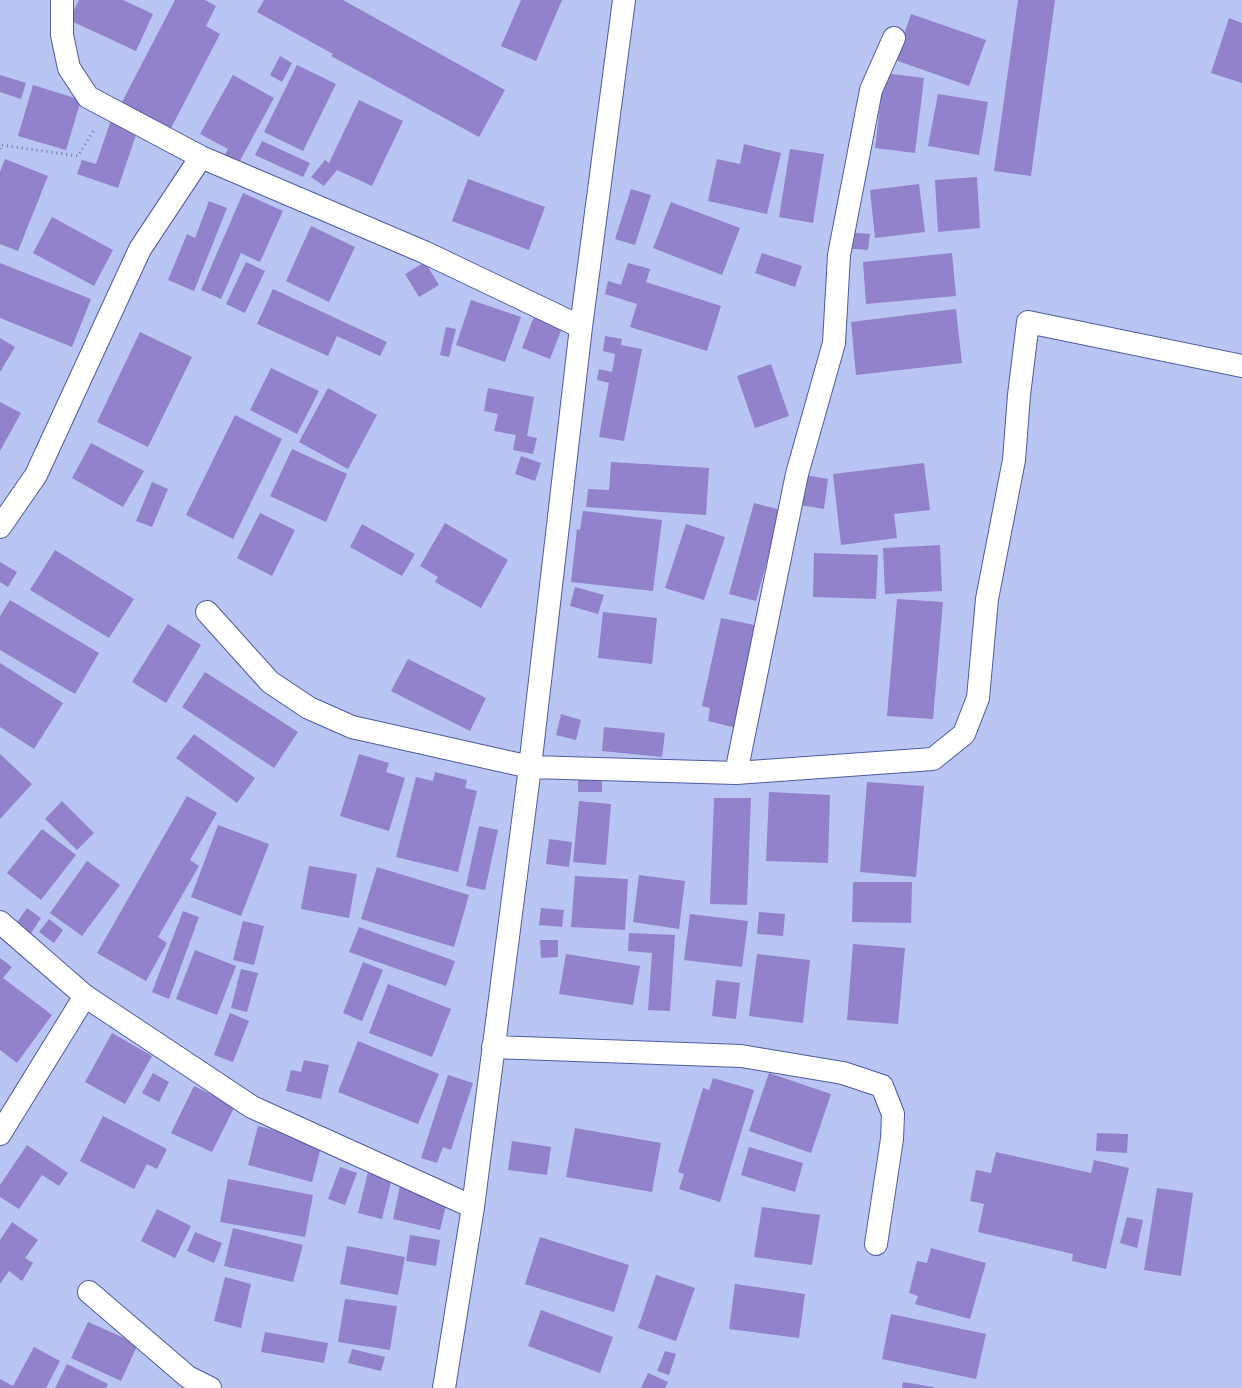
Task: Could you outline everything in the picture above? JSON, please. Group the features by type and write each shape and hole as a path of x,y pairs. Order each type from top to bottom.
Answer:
{"street":[{"path":"62,0 62,35 69,68 88,97 201,157 424,252 581,326"},
{"path":"444,1388 473,1207 530,767 581,326 624,0"},
{"path":"736,773 797,474 834,343 839,255 871,90 894,38"},
{"path":"0,528 36,475 140,249 201,157"},
{"path":"207,612 270,682 309,708 352,727 530,767 736,773 933,759 964,734 978,698 988,599 1014,460 1019,395 1028,322 1242,366"},
{"path":"0,922 85,996 252,1107 473,1207"},
{"path":"0,1134 85,996"},
{"path":"493,1047 741,1056 843,1072 882,1086 893,1114 892,1139 876,1244"},
{"path":"89,1292 188,1377 210,1388"}],"path":[{"path":"0,149 1,145 78,156 95,127"}],"building":[{"path":"79,0 123,0 153,14 136,51 69,20"},
{"path":"175,0 205,0 216,6 206,26 220,34 170,130 121,104"},
{"path":"264,0 343,0 505,90 479,137 331,56 333,54 257,12"},
{"path":"521,0 562,0 536,61 501,46"},
{"path":"1018,0 1055,0 1031,176 994,171"},
{"path":"911,14 986,40 969,86 895,60"},
{"path":"1229,18 1242,23 1242,83 1211,73"},
{"path":"280,56 292,63 282,82 270,75"},
{"path":"297,65 336,84 303,151 264,132"},
{"path":"884,73 924,78 915,153 875,148"},
{"path":"0,75 26,83 21,99 0,92"},
{"path":"233,75 274,98 236,168 222,160 228,149 200,134"},
{"path":"33,85 81,100 66,150 18,136"},
{"path":"938,94 988,102 979,155 928,146"},
{"path":"359,100 403,121 372,186 337,170 324,186 311,177 325,160 329,163"},
{"path":"111,120 138,129 118,188 77,174 82,160 96,164"},
{"path":"262,141 310,163 303,177 255,155"},
{"path":"744,144 781,153 767,214 708,201 717,159 740,164"},
{"path":"790,149 824,154 813,223 779,217"},
{"path":"5,159 48,176 18,251 0,244 0,172"},
{"path":"977,177 980,228 938,232 935,180"},
{"path":"468,179 545,207 529,250 452,221"},
{"path":"919,184 925,232 875,238 870,190"},
{"path":"631,189 651,195 635,245 615,239"},
{"path":"243,193 283,211 260,262 241,253 221,299 201,290"},
{"path":"209,201 227,208 194,291 168,280 187,234 195,238"},
{"path":"671,202 740,228 722,275 653,248"},
{"path":"52,217 113,250 94,286 33,253"},
{"path":"311,226 355,247 329,302 286,281"},
{"path":"845,232 870,234 868,250 843,248"},
{"path":"762,253 802,266 795,287 755,273"},
{"path":"952,253 956,296 866,304 863,262"},
{"path":"246,262 265,271 245,313 226,304"},
{"path":"425,262 439,285 419,297 405,274"},
{"path":"0,263 91,299 72,347 0,318"},
{"path":"628,263 650,269 646,282 721,306 707,351 630,327 637,304 605,294 608,281 621,285"},
{"path":"273,289 387,342 380,356 337,336 328,356 257,324"},
{"path":"471,300 521,317 505,362 456,345"},
{"path":"956,309 962,363 856,375 851,322"},
{"path":"536,311 564,323 550,359 522,348"},
{"path":"446,327 456,329 449,357 440,355"},
{"path":"140,332 192,357 148,447 97,422"},
{"path":"605,336 622,339 621,345 642,349 624,441 599,437 609,383 597,380 599,369 612,372 615,354 603,351"},
{"path":"0,338 15,347 0,372"},
{"path":"771,364 789,416 755,428 737,376"},
{"path":"271,368 319,391 297,434 250,410"},
{"path":"328,388 377,415 348,469 299,442"},
{"path":"488,388 534,397 527,436 537,438 533,454 513,450 516,435 494,431 498,414 484,411"},
{"path":"0,402 21,413 0,451"},
{"path":"235,415 282,439 233,539 186,515"},
{"path":"91,443 144,471 123,507 72,478"},
{"path":"292,449 347,474 326,522 270,496"},
{"path":"521,456 541,463 535,481 515,474"},
{"path":"611,462 709,468 706,515 586,507 588,489 609,490"},
{"path":"924,463 930,510 894,514 897,538 841,545 833,474"},
{"path":"805,475 828,479 824,509 800,505"},
{"path":"152,482 168,489 152,527 136,521"},
{"path":"754,503 781,510 756,601 729,594"},
{"path":"583,511 662,520 653,591 571,582 577,529 580,530"},
{"path":"260,513 295,530 272,576 237,558"},
{"path":"445,523 508,560 481,608 435,582 438,577 420,566"},
{"path":"362,524 415,554 402,576 350,547"},
{"path":"686,524 725,537 704,600 665,588"},
{"path":"940,545 942,591 885,594 883,548"},
{"path":"55,550 134,599 109,638 30,590"},
{"path":"814,553 878,555 876,599 813,597"},
{"path":"0,562 17,572 8,587 0,582"},
{"path":"575,587 604,595 598,614 570,606"},
{"path":"897,599 943,602 933,719 887,716"},
{"path":"10,600 99,653 75,694 0,650 0,616"},
{"path":"603,612 657,618 652,664 598,658"},
{"path":"721,618 759,626 737,728 708,721 710,708 702,706"},
{"path":"168,624 201,645 166,703 132,682"},
{"path":"408,659 486,698 470,731 391,691"},
{"path":"0,663 63,703 34,749 0,727"},
{"path":"205,672 298,732 274,768 182,707"},
{"path":"561,714 581,720 576,740 556,735"},
{"path":"604,727 665,733 662,757 602,751"},
{"path":"194,734 255,778 237,803 176,758"},
{"path":"0,754 32,784 0,819"},
{"path":"359,754 389,763 386,772 405,778 389,831 340,816"},
{"path":"435,772 467,780 465,788 477,791 458,872 396,857 416,777 433,781"},
{"path":"602,779 602,792 578,792 578,780"},
{"path":"867,782 924,786 916,877 860,872"},
{"path":"769,792 830,795 828,863 766,861"},
{"path":"187,796 217,813 190,860 199,866 158,937 167,943 146,981 97,953"},
{"path":"714,798 751,798 747,905 710,904"},
{"path":"62,801 94,833 77,850 45,819"},
{"path":"579,801 611,804 606,865 573,862"},
{"path":"218,825 269,844 241,916 191,897"},
{"path":"479,826 498,830 485,890 466,886"},
{"path":"42,829 76,855 41,900 7,873"},
{"path":"549,839 572,842 569,867 546,864"},
{"path":"87,861 120,885 82,936 50,913"},
{"path":"309,866 357,874 349,918 301,909"},
{"path":"377,867 469,895 454,947 361,919"},
{"path":"639,875 685,881 679,929 633,922"},
{"path":"575,876 628,879 625,930 571,927"},
{"path":"853,882 912,882 911,923 852,922"},
{"path":"27,908 41,918 28,938 13,928"},
{"path":"541,908 564,910 562,927 539,925"},
{"path":"183,911 199,917 169,999 152,992"},
{"path":"759,912 785,914 783,936 757,934"},
{"path":"690,914 748,921 742,967 684,960"},
{"path":"49,919 63,930 54,943 39,932"},
{"path":"243,921 264,926 254,965 233,960"},
{"path":"359,927 455,961 446,986 349,952"},
{"path":"629,933 675,935 670,1011 648,1010 652,953 628,951"},
{"path":"540,940 558,940 558,957 541,958"},
{"path":"853,944 905,948 898,1024 847,1020"},
{"path":"195,950 236,966 217,1015 176,999"},
{"path":"566,954 640,966 633,1005 559,994"},
{"path":"757,954 810,960 803,1023 749,1016"},
{"path":"0,958 12,967 3,978 52,1015 17,1063 0,1050"},
{"path":"363,962 383,970 362,1021 343,1013"},
{"path":"241,969 258,973 247,1012 231,1008"},
{"path":"716,980 740,983 736,1019 712,1016"},
{"path":"388,984 451,1009 432,1057 369,1033"},
{"path":"230,1013 249,1021 233,1062 214,1055"},
{"path":"112,1033 152,1056 125,1104 85,1082"},
{"path":"358,1041 439,1074 418,1124 338,1092"},
{"path":"304,1060 329,1065 321,1099 286,1091 291,1070 301,1072"},
{"path":"153,1073 169,1082 159,1102 142,1093"},
{"path":"769,1073 831,1094 811,1153 749,1131"},
{"path":"448,1075 473,1083 451,1150 443,1147 437,1163 421,1158"},
{"path":"713,1078 754,1090 720,1202 679,1189 684,1174 678,1172 703,1088 709,1090"},
{"path":"194,1086 235,1106 212,1152 171,1133"},
{"path":"103,1116 167,1149 157,1169 147,1164 134,1189 80,1161"},
{"path":"258,1126 322,1143 312,1182 248,1165"},
{"path":"575,1128 661,1143 652,1192 566,1177"},
{"path":"1097,1133 1128,1134 1127,1153 1096,1151"},
{"path":"512,1141 551,1147 547,1175 508,1170"},
{"path":"27,1145 68,1173 59,1186 42,1175 19,1209 0,1197 0,1185"},
{"path":"749,1147 803,1163 795,1192 741,1175"},
{"path":"996,1152 1091,1173 1094,1160 1129,1168 1106,1269 1072,1261 1073,1254 978,1232 984,1204 970,1201 976,1170 991,1173"},
{"path":"340,1167 357,1173 345,1205 328,1199"},
{"path":"368,1172 392,1178 382,1219 358,1213"},
{"path":"228,1179 313,1195 305,1237 220,1222"},
{"path":"400,1186 448,1197 440,1230 393,1219"},
{"path":"1157,1188 1193,1193 1181,1276 1144,1270"},
{"path":"762,1207 820,1215 812,1265 754,1257"},
{"path":"157,1209 191,1226 175,1258 141,1241"},
{"path":"1127,1217 1143,1220 1137,1248 1120,1243"},
{"path":"12,1222 38,1240 25,1258 33,1263 22,1281 9,1271 0,1284 0,1240"},
{"path":"233,1228 303,1245 293,1282 224,1266"},
{"path":"195,1232 222,1243 214,1263 187,1251"},
{"path":"410,1235 440,1240 436,1266 406,1261"},
{"path":"540,1237 629,1265 614,1312 525,1284"},
{"path":"347,1246 405,1257 398,1295 340,1284"},
{"path":"931,1248 986,1263 970,1319 915,1304 918,1296 909,1293 917,1261 927,1263"},
{"path":"656,1275 695,1288 676,1341 638,1328"},
{"path":"225,1277 251,1284 241,1328 214,1321"},
{"path":"735,1284 805,1294 799,1338 729,1329"},
{"path":"345,1299 397,1306 390,1350 338,1342"},
{"path":"541,1310 613,1337 600,1373 528,1346"},
{"path":"891,1314 986,1334 976,1379 882,1359"},
{"path":"88,1322 138,1344 121,1381 71,1358"},
{"path":"265,1332 328,1343 324,1363 261,1352"},
{"path":"34,1347 60,1361 46,1388 0,1388 0,1379 13,1386"},
{"path":"352,1349 385,1357 381,1371 348,1363"},
{"path":"665,1351 676,1354 669,1375 657,1371"},
{"path":"67,1364 108,1384 106,1388 55,1388"},
{"path":"648,1373 668,1382 665,1388 641,1388"},
{"path":"903,1382 934,1387 934,1388 902,1388"}]}
